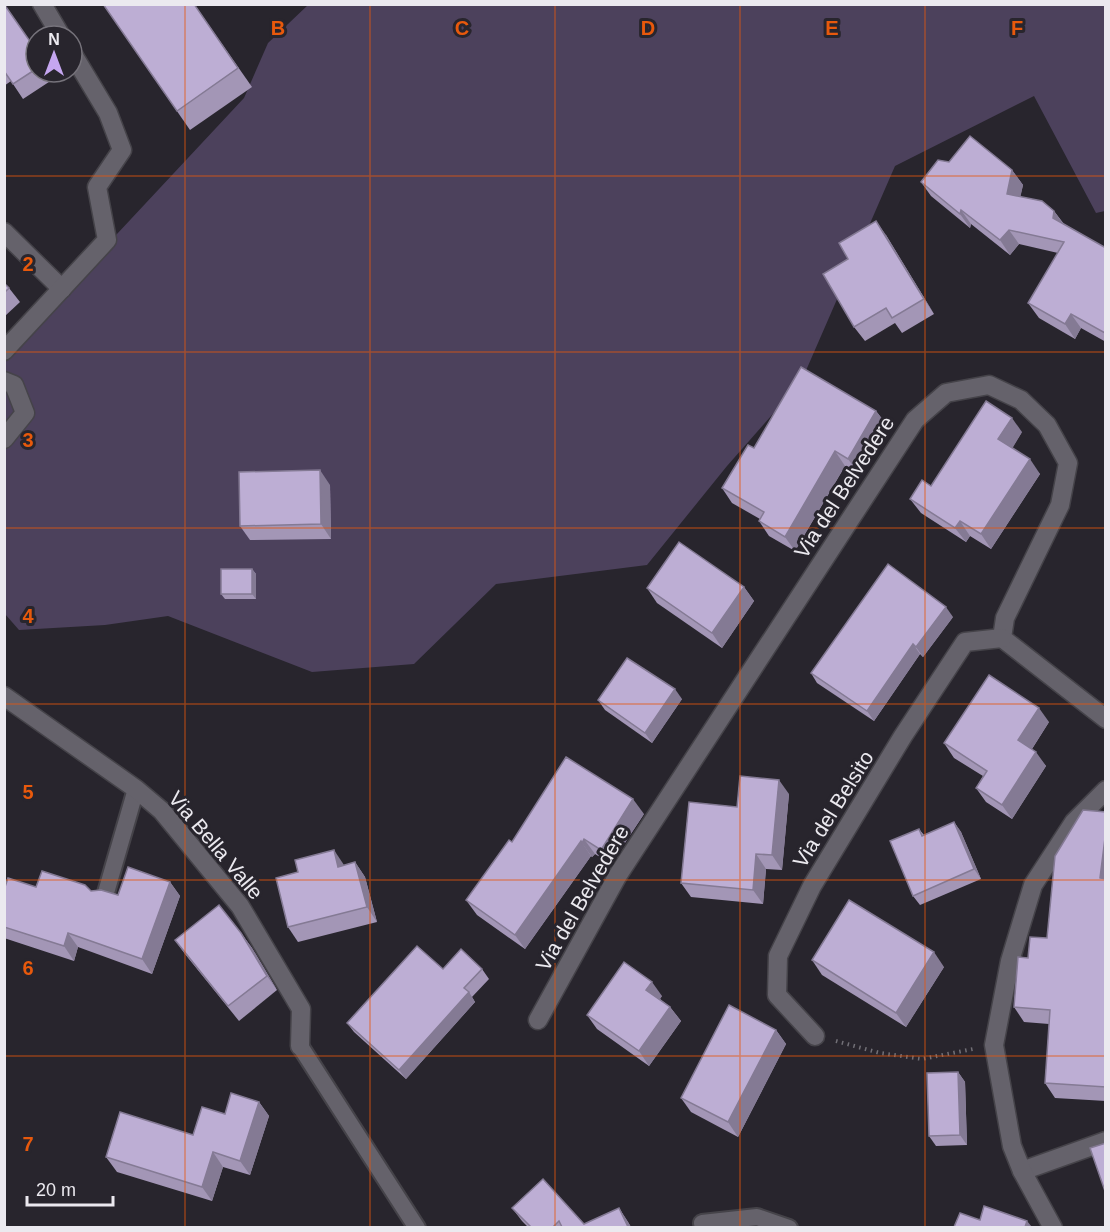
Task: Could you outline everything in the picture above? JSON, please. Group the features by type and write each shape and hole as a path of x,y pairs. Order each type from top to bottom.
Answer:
{"street":[{"path":"42,4 54,24"},
{"path":"4,351 107,240 97,187 122,150 108,113 84,73"},
{"path":"4,232 62,289"},
{"path":"4,381 14,385 26,413 4,439"},
{"name":"Via del Belvedere","path":"538,1020 618,875 915,420 946,393 989,385 1021,400 1047,425 1068,463 1060,505 1005,618 1002,638"},
{"path":"1002,638 1106,719"},
{"name":"Via del Belsito","path":"815,1036 777,995 778,956 812,886 903,736 965,642 1002,638"},
{"name":"Via Bella Valle","path":"4,696 136,789 162,812 240,906 301,1009 300,1046"},
{"path":"1053,1227 1022,1172 1012,1146 1006,1124 994,1045 1010,961 1033,885 1074,822 1106,790"},
{"path":"1022,1172 1106,1141"}],"lane":[{"path":"105,896 136,789"},
{"path":"300,1046 417,1227"},
{"path":"702,1227 702,1223 757,1216 789,1227"}],"path":[{"path":"815,1036 880,1053 922,1059 994,1045"}],"shaded area":[{"path":"308,5 1105,5 1105,211 1096,213 1034,96 895,166 801,382 727,466 647,565 496,584 414,664 312,672 168,616 105,625 19,630 5,614 4,355 244,98 268,43"}],"building":[{"path":"4,4 24,33 24,77 13,84 4,71"},
{"path":"103,4 194,4 238,68 177,111"},
{"path":"970,136 1012,170 1007,194 1042,201 1054,211 1053,218 1106,248 1105,333 1071,314 1065,324 1028,303 1064,242 1009,230 1000,240 961,210 960,214 921,182 938,160 949,162"},
{"path":"876,221 924,299 892,318 886,308 854,327 823,274 848,259 839,243"},
{"path":"4,283 9,288 4,293"},
{"path":"801,367 876,411 848,459 835,451 785,537 759,521 764,512 722,488 748,445 754,448"},
{"path":"986,401 1012,418 998,439 1030,459 981,534 960,521 955,528 910,499 922,480 931,486"},
{"path":"320,470 321,524 240,526 239,472"},
{"path":"679,542 744,587 712,633 647,588"},
{"path":"888,564 946,607 916,647 913,644 867,711 811,673"},
{"path":"221,569 252,569 252,594 221,594"},
{"path":"627,658 675,689 645,733 598,700"},
{"path":"989,675 1039,708 1018,740 1036,752 1002,805 976,788 987,771 944,743"},
{"path":"566,757 633,799 601,850 584,839 582,843 581,841 515,935 466,900 509,840 512,842"},
{"path":"740,776 779,780 772,855 756,854 753,890 681,883 689,802 737,807"},
{"path":"1083,810 1106,812 1100,878 1106,879 1106,1087 1045,1083 1050,1010 1014,1007 1018,957 1028,958 1030,937 1047,938 1055,856"},
{"path":"954,822 974,869 913,896 890,841 919,829 922,836"},
{"path":"334,850 338,867 355,862 367,907 288,927 276,878 298,872 295,860"},
{"path":"128,867 170,882 142,959 68,933 64,946 4,927 4,890 8,878 36,887 42,871 85,885 91,891 101,890 118,895"},
{"path":"849,900 934,952 896,1013 812,960"},
{"path":"219,905 241,933 267,976 228,1006 175,940"},
{"path":"417,946 443,969 461,949 482,969 464,988 469,992 399,1070 347,1023"},
{"path":"624,962 652,982 646,990 670,1007 639,1051 587,1015"},
{"path":"729,1005 776,1030 728,1122 681,1098"},
{"path":"958,1072 960,1135 929,1136 927,1073"},
{"path":"231,1093 259,1102 240,1161 213,1152 202,1187 106,1157 120,1112 193,1135 202,1107 225,1114"},
{"path":"1106,1143 1106,1194 1090,1148"},
{"path":"543,1179 584,1224 619,1208 628,1227 562,1227 559,1221 553,1227 531,1227 512,1208"},
{"path":"984,1206 1027,1221 1025,1227 954,1227 960,1213 980,1220"}]}
